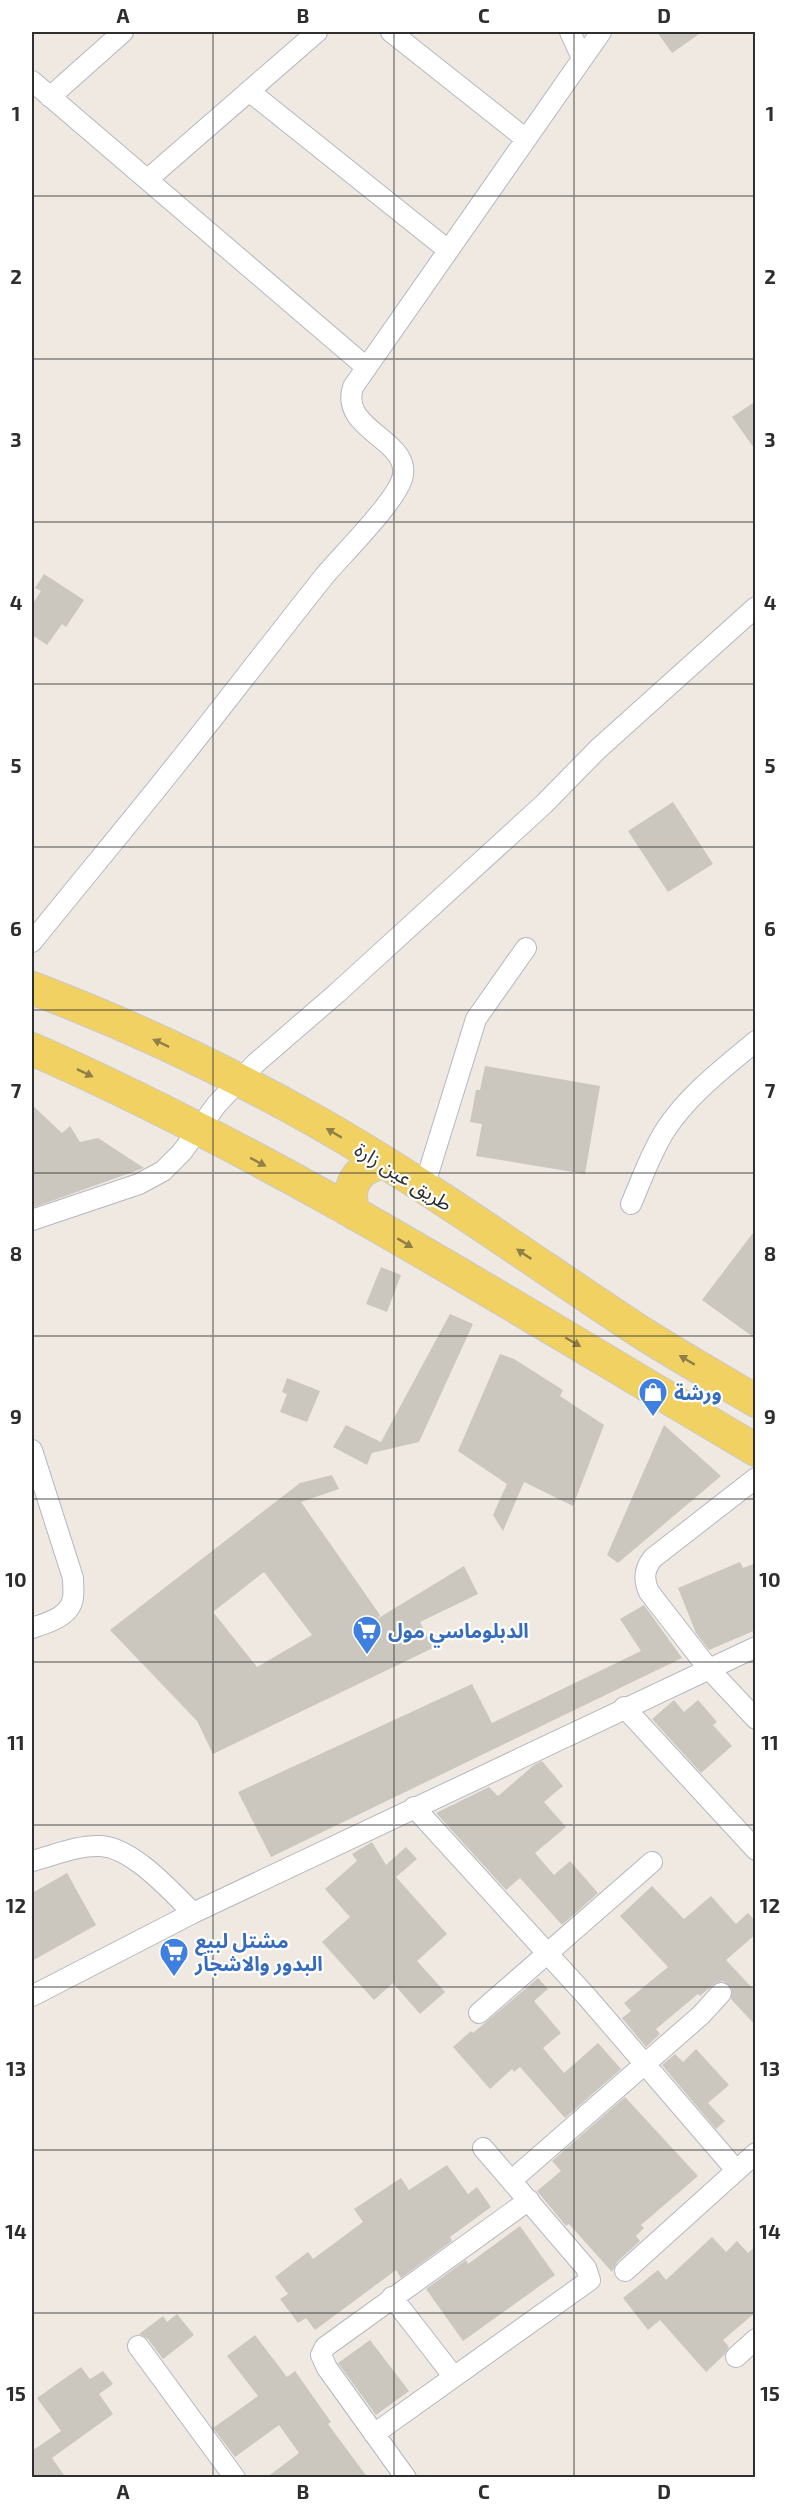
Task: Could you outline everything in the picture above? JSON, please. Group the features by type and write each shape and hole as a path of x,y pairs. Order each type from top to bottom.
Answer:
{"main road":[{"name":"طريق عين زارة","path":"32,988 106,1018 239,1080 319,1124 424,1187 642,1332 756,1401"},
{"path":"32,1049 197,1129 355,1214 756,1450"},
{"path":"355,1214 350,1196 354,1179 367,1167 384,1163"}],"street":[{"path":"50,97 123,32"},
{"path":"148,179 317,32"},
{"path":"391,32 526,139"},
{"path":"570,32 582,58"},
{"path":"32,942 399,485 403,477 401,459 358,418 351,406 353,387 601,32"},
{"path":"32,81 366,367"},
{"path":"249,91 448,250"},
{"path":"32,1220 151,1178 163,1171 182,1152 197,1129 239,1080 544,804 597,749 672,680 756,607"},
{"path":"424,1187 476,1019 526,948"},
{"path":"631,1204 652,1154 678,1112 706,1084 756,1041"},
{"path":"32,1450 73,1578 73,1599 66,1612 50,1623 32,1628"},
{"path":"756,1478 652,1558 645,1573 649,1592 708,1668 756,1719"},
{"path":"32,1996 193,1913 624,1707 756,1647"},
{"path":"624,1707 756,1850"},
{"path":"414,1807 549,1953 736,2170"},
{"path":"32,1861 88,1847 114,1848 130,1857 165,1885 193,1913"},
{"path":"479,2013 652,1862"},
{"path":"512,2180 701,2015 721,1993"},
{"path":"374,2434 590,2280 586,2268 483,2148"},
{"path":"625,2271 756,2153"},
{"path":"406,2478 327,2368 321,2355 325,2347 392,2297 529,2200"},
{"path":"392,2297 454,2378"},
{"path":"736,2357 756,2339"},
{"path":"138,2346 235,2478"}],"building":[{"path":"657,32 702,32 672,53"},
{"path":"756,401 756,451 732,417"},
{"path":"44,574 84,600 66,627 62,624 47,645 32,635 32,605 41,591 35,588"},
{"path":"673,802 713,864 668,892 628,831"},
{"path":"485,1066 600,1086 585,1174 476,1156 482,1124 470,1122 476,1090 480,1090"},
{"path":"32,1105 62,1133 70,1126 80,1142 98,1138 144,1168 32,1208"},
{"path":"756,1229 756,1339 702,1300"},
{"path":"381,1267 401,1275 387,1312 366,1304"},
{"path":"450,1314 473,1324 419,1442 372,1453 367,1465 333,1447 346,1425 381,1442"},
{"path":"500,1354 514,1359 563,1390 560,1396 604,1425 573,1506 524,1482 503,1531 493,1515 507,1484 458,1451"},
{"path":"287,1378 320,1391 307,1422 280,1412 287,1394 282,1392"},
{"path":"664,1425 721,1476 618,1563 607,1555"},
{"path":"332,1475 339,1489 301,1502 380,1615 377,1619 464,1566 478,1594 420,1622 433,1648 213,1754 197,1721 110,1630 300,1483","holes":["264,1572 312,1635 257,1667 213,1612"]},
{"path":"740,1562 743,1568 756,1563 756,1630 709,1650 696,1633 678,1588"},
{"path":"644,1605 682,1658 271,1857 238,1792 472,1684 492,1723 641,1651 620,1619"},
{"path":"674,1700 684,1712 698,1700 717,1722 713,1725 732,1746 701,1773 652,1719"},
{"path":"542,1761 563,1786 544,1802 566,1827 535,1853 554,1875 570,1861 598,1893 562,1925 520,1878 506,1890 436,1813 489,1787 498,1796 534,1765"},
{"path":"372,1842 386,1865 406,1847 417,1859 396,1877 447,1934 417,1961 445,1992 420,2014 393,1983 374,2000 322,1942 350,1917 325,1889 357,1861 352,1854"},
{"path":"67,1873 96,1925 32,1961 32,1893"},
{"path":"652,1886 684,1919 711,1896 736,1924 748,1913 756,1922 756,1934 726,1960 756,1992 756,2026 731,1999 732,1989 723,1981 715,1983 700,1996 698,1994 656,2029 660,2034 646,2047 622,2018 631,2011 624,2003 668,1967 620,1916"},
{"path":"538,1978 548,1989 534,2001 561,2033 543,2048 564,2073 598,2043 621,2069 565,2118 520,2067 514,2072 512,2069 490,2089 453,2047"},
{"path":"696,2049 729,2085 708,2103 725,2121 716,2129 662,2065 675,2054 683,2062"},
{"path":"625,2097 698,2176 641,2225 644,2228 636,2236 640,2241 617,2262 612,2272 569,2224 566,2226 537,2191 561,2171 552,2161"},
{"path":"447,2165 468,2194 477,2187 491,2207 450,2237 452,2241 401,2278 396,2270 315,2330 306,2318 298,2323 280,2299 288,2294 275,2277 308,2252 313,2259 363,2222 354,2209 401,2178 409,2190"},
{"path":"520,2226 555,2275 463,2341 426,2289 466,2260 468,2264"},
{"path":"712,2237 726,2252 737,2241 748,2253 756,2246 756,2312 723,2340 729,2347 706,2372 660,2320 648,2330 623,2298 658,2270 666,2280"},
{"path":"177,2314 194,2335 163,2359 148,2339 139,2334 163,2316 167,2322"},
{"path":"255,2335 287,2377 295,2371 331,2422 328,2424 368,2478 266,2478 299,2453 279,2425 235,2457 213,2428 258,2396 227,2356"},
{"path":"370,2340 409,2391 376,2415 338,2363"},
{"path":"81,2367 90,2379 103,2371 113,2384 99,2394 113,2414 52,2458 66,2478 32,2478 32,2451 61,2431 37,2398"}],"place":[{"name":"ورشة","path":"653,1418"},
{"name":"الدبلوماسي مول","path":"367,1656"},
{"name":"مشتل لبيع البدور والاشجار","path":"174,1978"}]}
